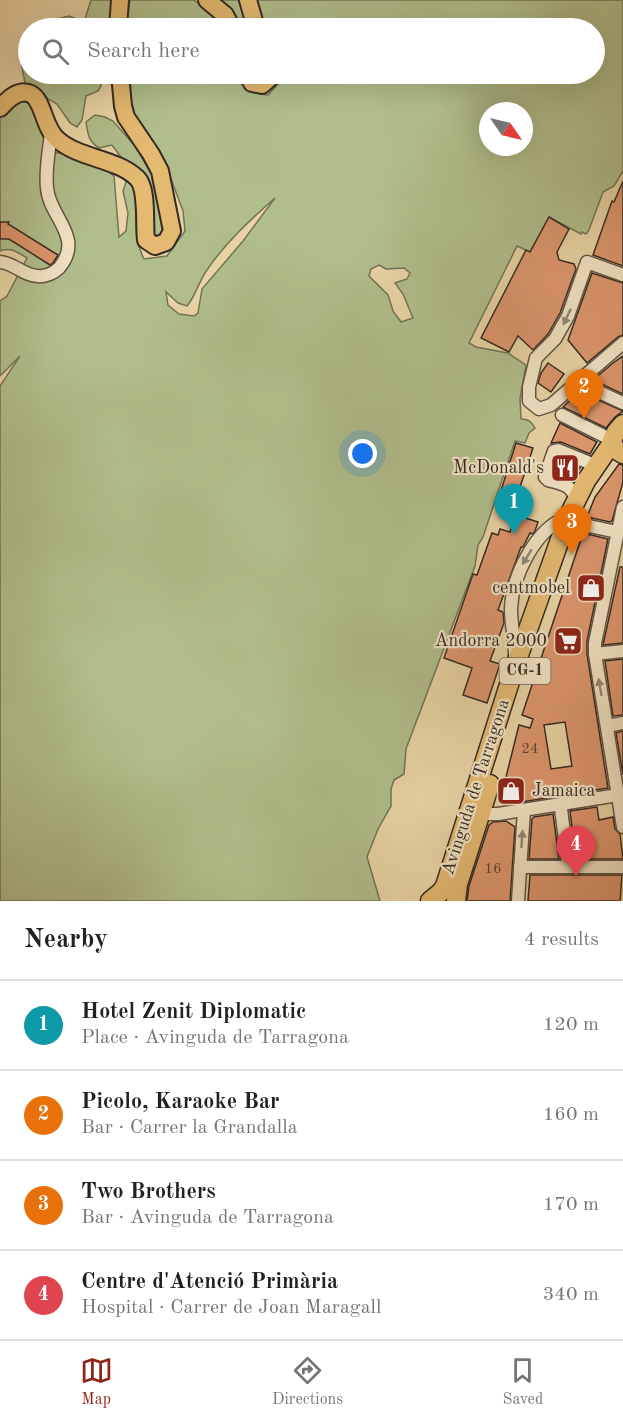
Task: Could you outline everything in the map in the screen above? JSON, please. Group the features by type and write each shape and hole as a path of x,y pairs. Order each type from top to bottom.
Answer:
{"highway":[{"name":"Avinguda de Tarragona","path":"432,899 445,886 514,669 572,514 597,466 619,439"},
{"name":"Avinguda de Tarragona","path":"455,901 572,514 614,459 619,439"},
{"name":"CG-1","path":"432,899 446,896 455,901"}],"main road":[{"path":"119,18 120,0"},
{"path":"207,0 227,18"},
{"path":"248,0 253,18"},
{"path":"0,108 16,94 24,92 33,95 39,101 47,128 67,147 115,165 137,178 142,187 146,240 155,246 166,242 172,231 160,171 126,117 121,84"}],"street":[{"path":"0,262 6,262 40,277 56,271 69,248 66,232 50,201 47,189 51,133"},
{"path":"623,275 587,262 568,316 555,339 536,358 528,401 539,409 551,405 623,344"},
{"path":"586,386 623,404"},
{"path":"562,415 619,439"},
{"path":"572,514 575,495 570,488 545,477 554,451 558,450 597,466"},
{"path":"623,507 595,643 623,827"},
{"path":"572,514 617,532"},
{"path":"514,669 515,648 511,609 518,572 543,535 572,514"},
{"path":"595,654 623,651"},
{"path":"607,726 623,723"},
{"path":"481,814 498,814 618,795"},
{"path":"561,809 568,863"},
{"path":"518,901 525,810"},
{"path":"520,867 623,867"}],"green space":[{"path":"91,0 116,0 113,18 85,18"},
{"path":"130,0 194,0 217,18 127,18"},
{"path":"218,0 242,0 247,18 232,18"},
{"path":"255,0 623,0 623,171 614,186 603,192 586,234 582,232 581,234 549,217 530,252 517,246 469,343 476,347 508,353 526,365 520,399 521,419 526,419 535,428 529,433 525,443 515,441 483,537 478,545 475,566 406,749 404,774 394,780 391,789 391,806 378,829 367,857 380,901 0,901 0,386 20,356 0,376 0,301 7,296 27,258 11,250 0,251 0,113 19,99 33,105 52,153 67,154 84,160 101,167 114,176 119,237 126,231 128,213 123,191 127,179 134,183 137,238 144,259 167,256 185,231 183,211 167,168 130,110 125,84 246,84 258,93 268,95 278,84 605,84 605,18 260,18","holes":["275,198 243,241 202,289 198,313 194,316 179,314 168,305 166,292 178,303 187,306 205,273 220,253 237,233","379,265 386,269 404,268 410,273 407,279 395,283 403,294 413,318 401,322 393,311 388,295 369,276 371,269"]},
{"path":"28,84 100,84 101,86 98,91 86,96 82,120 77,127 70,123 57,104 48,99 40,89"},
{"path":"95,115 113,121 135,146 158,185 159,208 164,230 161,236 152,235 150,196 112,145 99,148 91,140 86,122"}],"building":[{"path":"623,181 623,266 593,255 612,201 614,202"},
{"path":"549,217 569,229 557,252 559,260 574,264 576,269 560,313 548,334 533,350 518,336 509,352 481,338 526,250 530,252"},
{"path":"0,222 9,222 8,224 58,255 53,263 50,265 9,239 0,239"},
{"path":"592,273 623,283 623,335 587,363 568,340"},
{"path":"623,356 623,394 593,380 613,363"},
{"path":"548,363 564,374 551,392 538,383"},
{"path":"580,391 623,411 606,428 563,407"},
{"path":"560,423 597,442 590,454 561,442 551,443"},
{"path":"516,443 533,448 514,505 498,500"},
{"path":"560,460 580,468 573,481 555,473"},
{"path":"619,464 623,465 623,482 612,521 587,517 595,497"},
{"path":"516,515 538,522 533,534 530,533 521,547 498,610 503,612 504,623 490,661 500,664 487,703 463,695 472,668 444,658 473,574 477,575 492,533 498,535 500,529 510,532"},
{"path":"583,533 608,539 587,641 587,654 608,788 504,805 501,797 519,725 530,728 533,719 522,715","holes":["565,722 572,766 551,769 544,725"]},
{"path":"620,567 623,567 623,643 603,645"},
{"path":"623,659 623,715 613,716 605,661"},
{"path":"623,731 623,775 616,733"},
{"path":"597,807 599,820 613,817 615,829 620,834 623,859 576,859 570,811"},
{"path":"553,814 559,859 529,859 532,819"},
{"path":"506,821 515,827 510,901 467,901 469,886 489,825 493,822"},
{"path":"530,875 622,875 620,901 528,901"}],"place":[{"name":"Picolo, Karaoke Bar","path":"584,419"},
{"name":"McDonald's","path":"565,468"},
{"name":"Hotel Zenit Diplomatic","path":"514,534"},
{"name":"Two Brothers","path":"572,554"},
{"name":"centmobel","path":"591,588"},
{"name":"Andorra 2000","path":"568,641"},
{"name":"Jamaica","path":"511,791"},
{"name":"Centre d'Atenció Primària","path":"576,876"}]}
